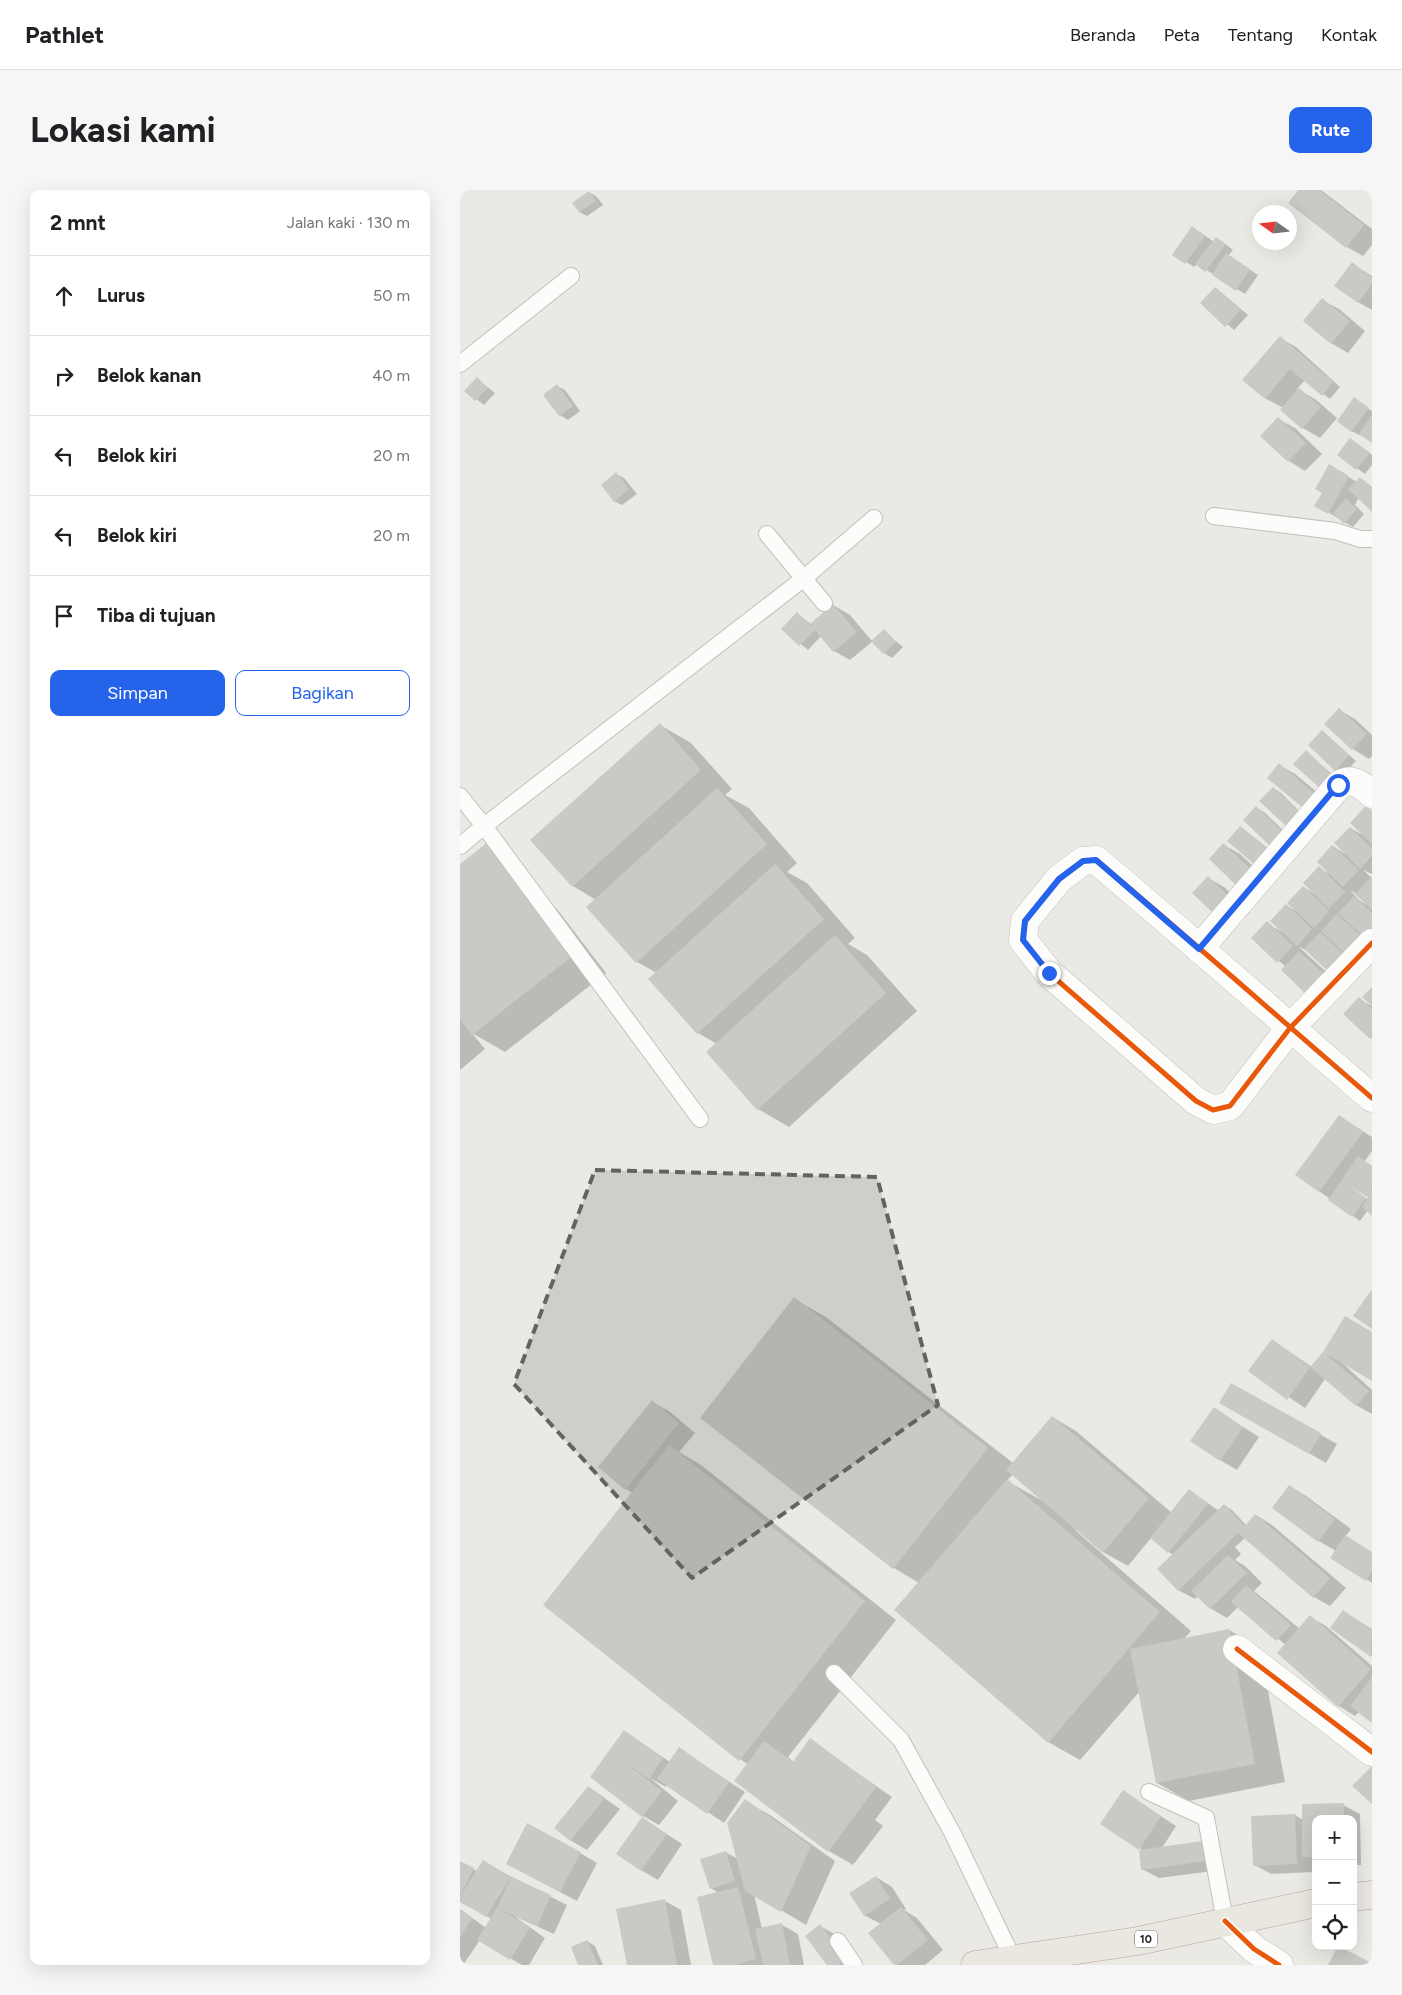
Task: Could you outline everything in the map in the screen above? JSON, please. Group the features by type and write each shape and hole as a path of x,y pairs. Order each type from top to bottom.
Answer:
{"highway":[{"path":"1357,1897 1372,1895"},
{"name":"10","path":"975,1965 1138,1941 1312,1904"}],"street":[{"path":"1199,949 1338,785 1344,781 1354,781 1372,794"},
{"path":"1372,944 1290,1028 1230,1106 1213,1110 1196,1101 1049,973 1023,940 1025,921 1059,879 1083,861 1096,860 1290,1028 1372,1098"},
{"path":"1236,1649 1372,1752"},
{"path":"1225,1921 1254,1949 1279,1965"}],"lane":[{"path":"460,364 571,276"},
{"path":"1214,516 1335,531 1360,539 1372,539"},
{"path":"460,846 803,579 874,518"},
{"path":"767,534 824,603"},
{"path":"460,796 700,1119"},
{"path":"834,1673 901,1740 953,1834 1013,1959"},
{"path":"1149,1792 1206,1818 1225,1921"},
{"path":"838,1941 854,1965"}],"highlighted area":[{"path":"595,1170 877,1177 938,1405 692,1578 514,1384"}],"building":[{"path":"1298,190 1319,190 1364,225 1346,248 1297,210 1297,205 1288,203"},
{"path":"589,191 596,201 579,212 572,203"},
{"path":"1192,226 1205,236 1185,264 1172,255"},
{"path":"1216,237 1226,244 1205,272 1195,264"},
{"path":"1226,253 1250,269 1236,291 1212,275"},
{"path":"1352,262 1372,278 1372,284 1358,303 1334,286"},
{"path":"1215,287 1241,310 1225,327 1200,303"},
{"path":"1322,298 1350,321 1331,344 1303,321"},
{"path":"1280,336 1333,382 1322,396 1290,369 1265,399 1242,380"},
{"path":"477,377 488,388 475,401 464,391"},
{"path":"557,384 573,406 559,416 543,395"},
{"path":"1299,388 1321,407 1302,429 1280,410"},
{"path":"1354,397 1369,408 1351,432 1337,421"},
{"path":"1278,417 1306,443 1288,462 1260,436"},
{"path":"1372,417 1372,443 1359,434"},
{"path":"1350,438 1370,453 1356,470 1337,455"},
{"path":"1329,464 1349,476 1328,514 1314,506 1322,493 1315,489"},
{"path":"616,472 629,489 614,502 601,485"},
{"path":"1360,477 1372,488 1372,512 1348,489"},
{"path":"1346,498 1357,509 1344,524 1333,513"},
{"path":"833,604 857,632 833,652 810,624"},
{"path":"797,612 815,630 799,646 781,629"},
{"path":"884,629 896,642 883,654 871,641"},
{"path":"1339,708 1367,734 1352,750 1324,724"},
{"path":"660,723 701,770 572,887 530,840"},
{"path":"1322,730 1349,755 1335,771 1308,745"},
{"path":"1306,750 1332,775 1320,788 1293,764"},
{"path":"1279,763 1314,793 1302,807 1267,778"},
{"path":"1273,787 1299,812 1286,826 1259,801"},
{"path":"717,788 767,844 636,963 586,907"},
{"path":"1256,806 1283,832 1270,846 1243,820"},
{"path":"1366,806 1372,811 1372,844 1350,823"},
{"path":"1240,826 1268,849 1255,865 1227,841"},
{"path":"1350,827 1372,848 1372,856 1360,869 1334,843"},
{"path":"489,841 575,954 472,1035 460,1019 460,864"},
{"path":"1223,843 1252,870 1237,886 1209,859"},
{"path":"1332,845 1359,870 1343,887 1317,862"},
{"path":"775,864 824,919 697,1034 648,979"},
{"path":"1319,866 1345,892 1329,909 1303,883"},
{"path":"1208,876 1234,902 1218,918 1192,893"},
{"path":"1372,878 1372,910 1355,894"},
{"path":"1303,886 1329,911 1314,928 1287,903"},
{"path":"1354,896 1372,913 1372,930 1365,938 1338,913"},
{"path":"1286,904 1312,929 1297,946 1270,921"},
{"path":"1337,914 1364,939 1348,956 1321,931"},
{"path":"1267,921 1293,946 1277,963 1251,938"},
{"path":"1320,932 1347,957 1331,974 1304,949"},
{"path":"835,935 886,993 757,1110 706,1052"},
{"path":"1299,951 1327,977 1309,997 1281,970"},
{"path":"1372,987 1372,1006 1362,997"},
{"path":"1359,997 1372,1009 1372,1037 1370,1039 1343,1014"},
{"path":"1339,1115 1363,1132 1319,1192 1295,1175"},
{"path":"1358,1156 1372,1166 1372,1189 1367,1197 1347,1184 1366,1198 1352,1217 1328,1200"},
{"path":"1372,1190 1372,1216 1362,1207"},
{"path":"1372,1289 1372,1329 1353,1316"},
{"path":"794,1297 988,1448 893,1569 700,1418"},
{"path":"1345,1316 1372,1332 1372,1381 1323,1352"},
{"path":"1272,1339 1310,1367 1287,1400 1248,1371"},
{"path":"1323,1352 1369,1391 1356,1406 1310,1367"},
{"path":"1231,1383 1321,1433 1309,1454 1219,1403"},
{"path":"652,1400 679,1423 625,1490 598,1467"},
{"path":"1214,1407 1243,1427 1220,1461 1190,1441"},
{"path":"1052,1416 1149,1498 1103,1553 1006,1470"},
{"path":"669,1445 865,1601 739,1761 543,1605"},
{"path":"1007,1479 1160,1612 1048,1743 894,1610"},
{"path":"1289,1485 1335,1519 1318,1542 1272,1508"},
{"path":"1189,1489 1208,1504 1168,1553 1150,1538"},
{"path":"1224,1504 1245,1526 1255,1514 1330,1578 1313,1598 1238,1533 1244,1527 1178,1591 1157,1569"},
{"path":"1345,1535 1372,1552 1372,1571 1366,1581 1330,1558"},
{"path":"1228,1555 1247,1573 1210,1609 1191,1591"},
{"path":"1246,1585 1291,1625 1276,1641 1231,1602"},
{"path":"1343,1610 1372,1630 1371,1657 1330,1628"},
{"path":"1310,1615 1371,1669 1338,1707 1277,1653"},
{"path":"1229,1629 1255,1764 1156,1783 1130,1649"},
{"path":"1372,1677 1372,1723 1350,1706"},
{"path":"624,1730 663,1758 649,1779 623,1761 662,1791 642,1817 590,1777"},
{"path":"810,1738 876,1787 828,1852 734,1781 764,1741 793,1762"},
{"path":"679,1747 729,1782 707,1814 657,1779"},
{"path":"1372,1766 1372,1804 1352,1786"},
{"path":"588,1786 604,1799 570,1841 554,1828"},
{"path":"1123,1790 1161,1816 1139,1850 1100,1824"},
{"path":"745,1799 811,1846 781,1912 745,1891 727,1823"},
{"path":"1344,1803 1344,1815 1312,1815 1312,1857 1302,1857 1302,1804"},
{"path":"1295,1814 1297,1864 1253,1866 1251,1816"},
{"path":"642,1817 667,1834 641,1871 616,1854"},
{"path":"527,1823 581,1852 560,1892 506,1864"},
{"path":"1203,1841 1205,1861 1141,1870 1139,1850"},
{"path":"726,1851 735,1881 710,1889 700,1859"},
{"path":"483,1860 511,1877 486,1917 460,1901 460,1897"},
{"path":"460,1861 474,1868 460,1896"},
{"path":"876,1876 890,1899 864,1916 849,1893"},
{"path":"511,1877 551,1895 537,1926 497,1908"},
{"path":"738,1887 756,1959 734,1965 713,1965 697,1897"},
{"path":"665,1899 677,1965 627,1965 616,1909"},
{"path":"901,1907 928,1940 897,1965 894,1965 868,1933"},
{"path":"497,1908 530,1927 510,1960 477,1940"},
{"path":"460,1910 472,1919 460,1937"},
{"path":"782,1923 790,1965 763,1965 755,1929"},
{"path":"820,1924 847,1959 839,1965 827,1965 805,1936"},
{"path":"587,1940 598,1965 578,1965 571,1947"},
{"path":"1336,1950 1346,1950 1372,1963 1372,1965 1328,1965"}],"cycle path":[{"path":"1372,943 1290,1028 1230,1106 1213,1110 1196,1101 1049,973 1023,940 1025,921 1059,879 1083,861 1096,860 1200,949 1234,979 1269,1009 1303,1038 1338,1068 1372,1098"},
{"path":"1237,1649 1372,1752"},
{"path":"1225,1921 1254,1949 1279,1965"}],"route":[{"path":"1049,973 1023,940 1025,921 1059,879 1083,861 1096,860 1199,949 1338,785"}]}
